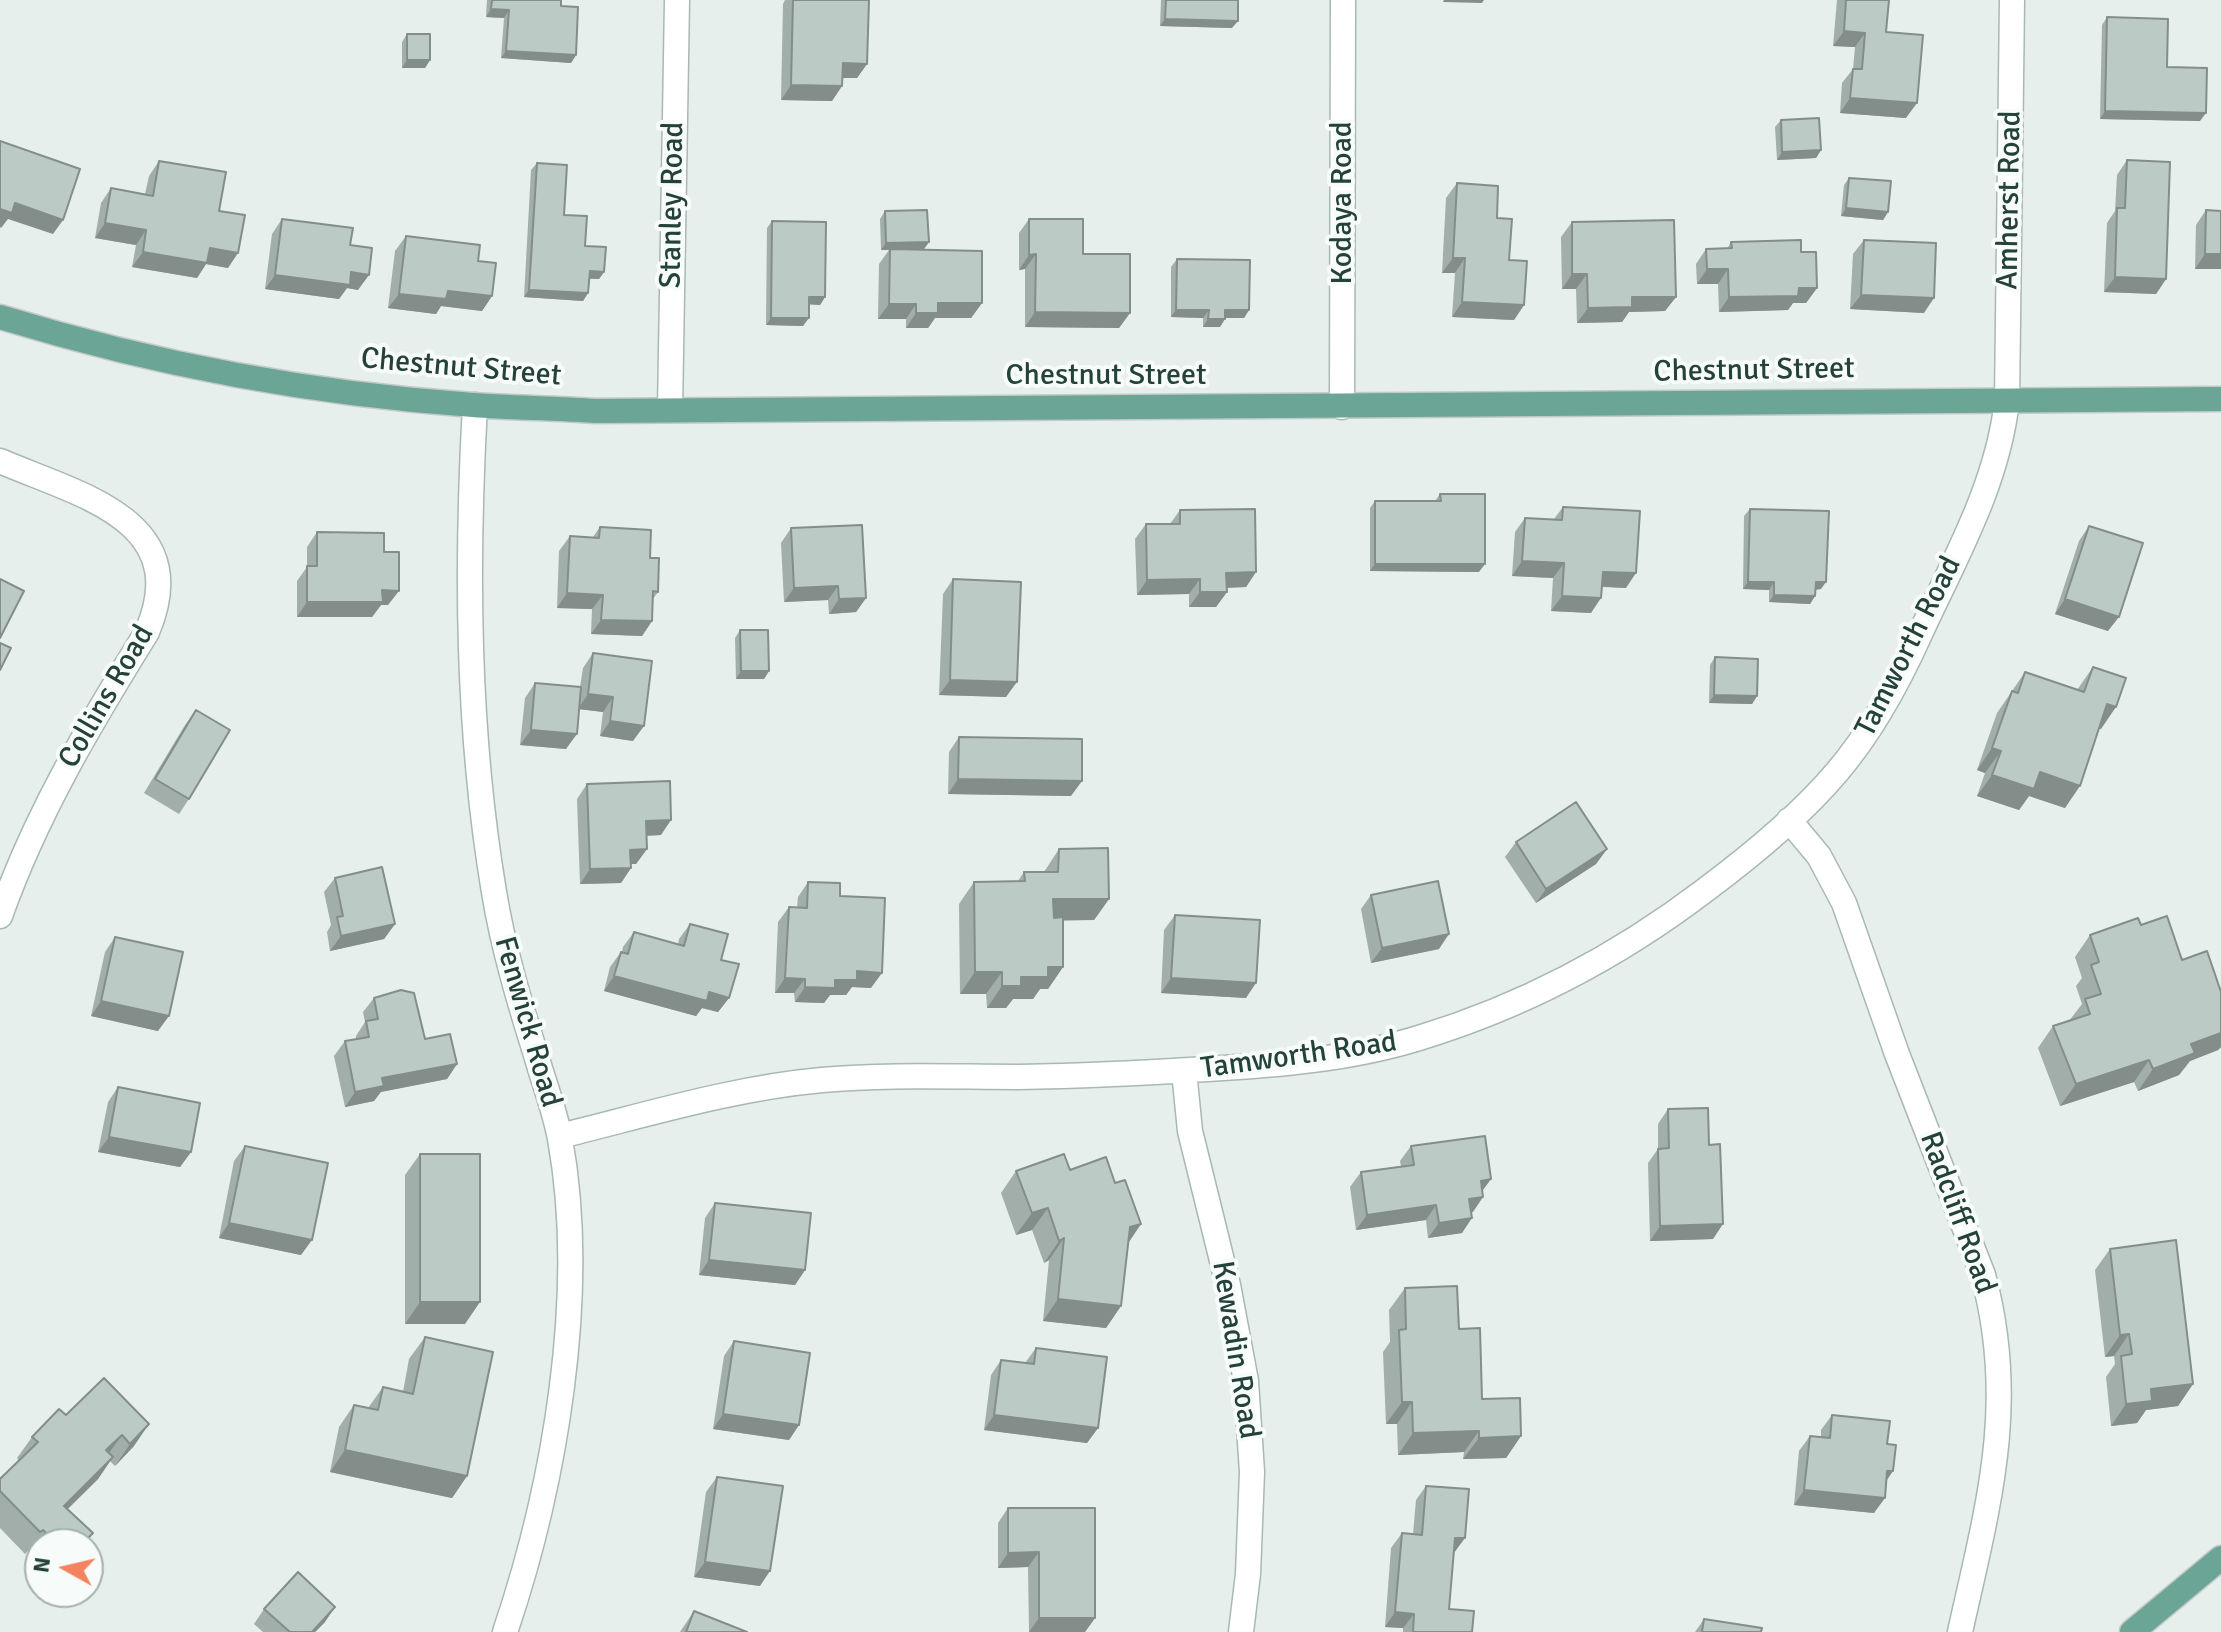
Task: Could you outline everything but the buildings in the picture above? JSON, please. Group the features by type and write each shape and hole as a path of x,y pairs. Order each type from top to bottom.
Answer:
{"main road":[{"name":"Chestnut Street","path":"0,317 119,349 245,375 367,394 475,405 595,411 2221,399"},
{"path":"2132,1632 2221,1558"}],"street":[{"name":"Stanley Road","path":"670,410 677,0"},
{"name":"Kodaya Road","path":"1342,407 1343,0"},
{"name":"Amherst Road","path":"2007,400 2012,0"},
{"name":"Tamworth Road","path":"560,1136 741,1092 819,1080 1184,1071 1280,1064 1374,1050 1504,1009 1585,970 1633,942 1722,877 1789,820 1836,773 1865,735 1894,687 1988,485 1998,456 2007,400"},
{"name":"Fenwick Road","path":"475,405 468,568 482,810 494,895 512,979 560,1136 570,1209 564,1350 542,1499 505,1632"},
{"name":"Collins Road","path":"0,461 99,503 135,527 148,545 156,564 160,587 156,610 147,632 65,768 29,841 0,916"},
{"name":"Radcliff Road","path":"1789,820 1819,856 1844,903 1992,1306 2000,1372 1995,1459 1990,1501 1960,1632"},
{"name":"Kewadin Road","path":"1184,1071 1190,1131 1228,1285 1246,1381 1252,1484 1248,1574 1241,1632"}]}
